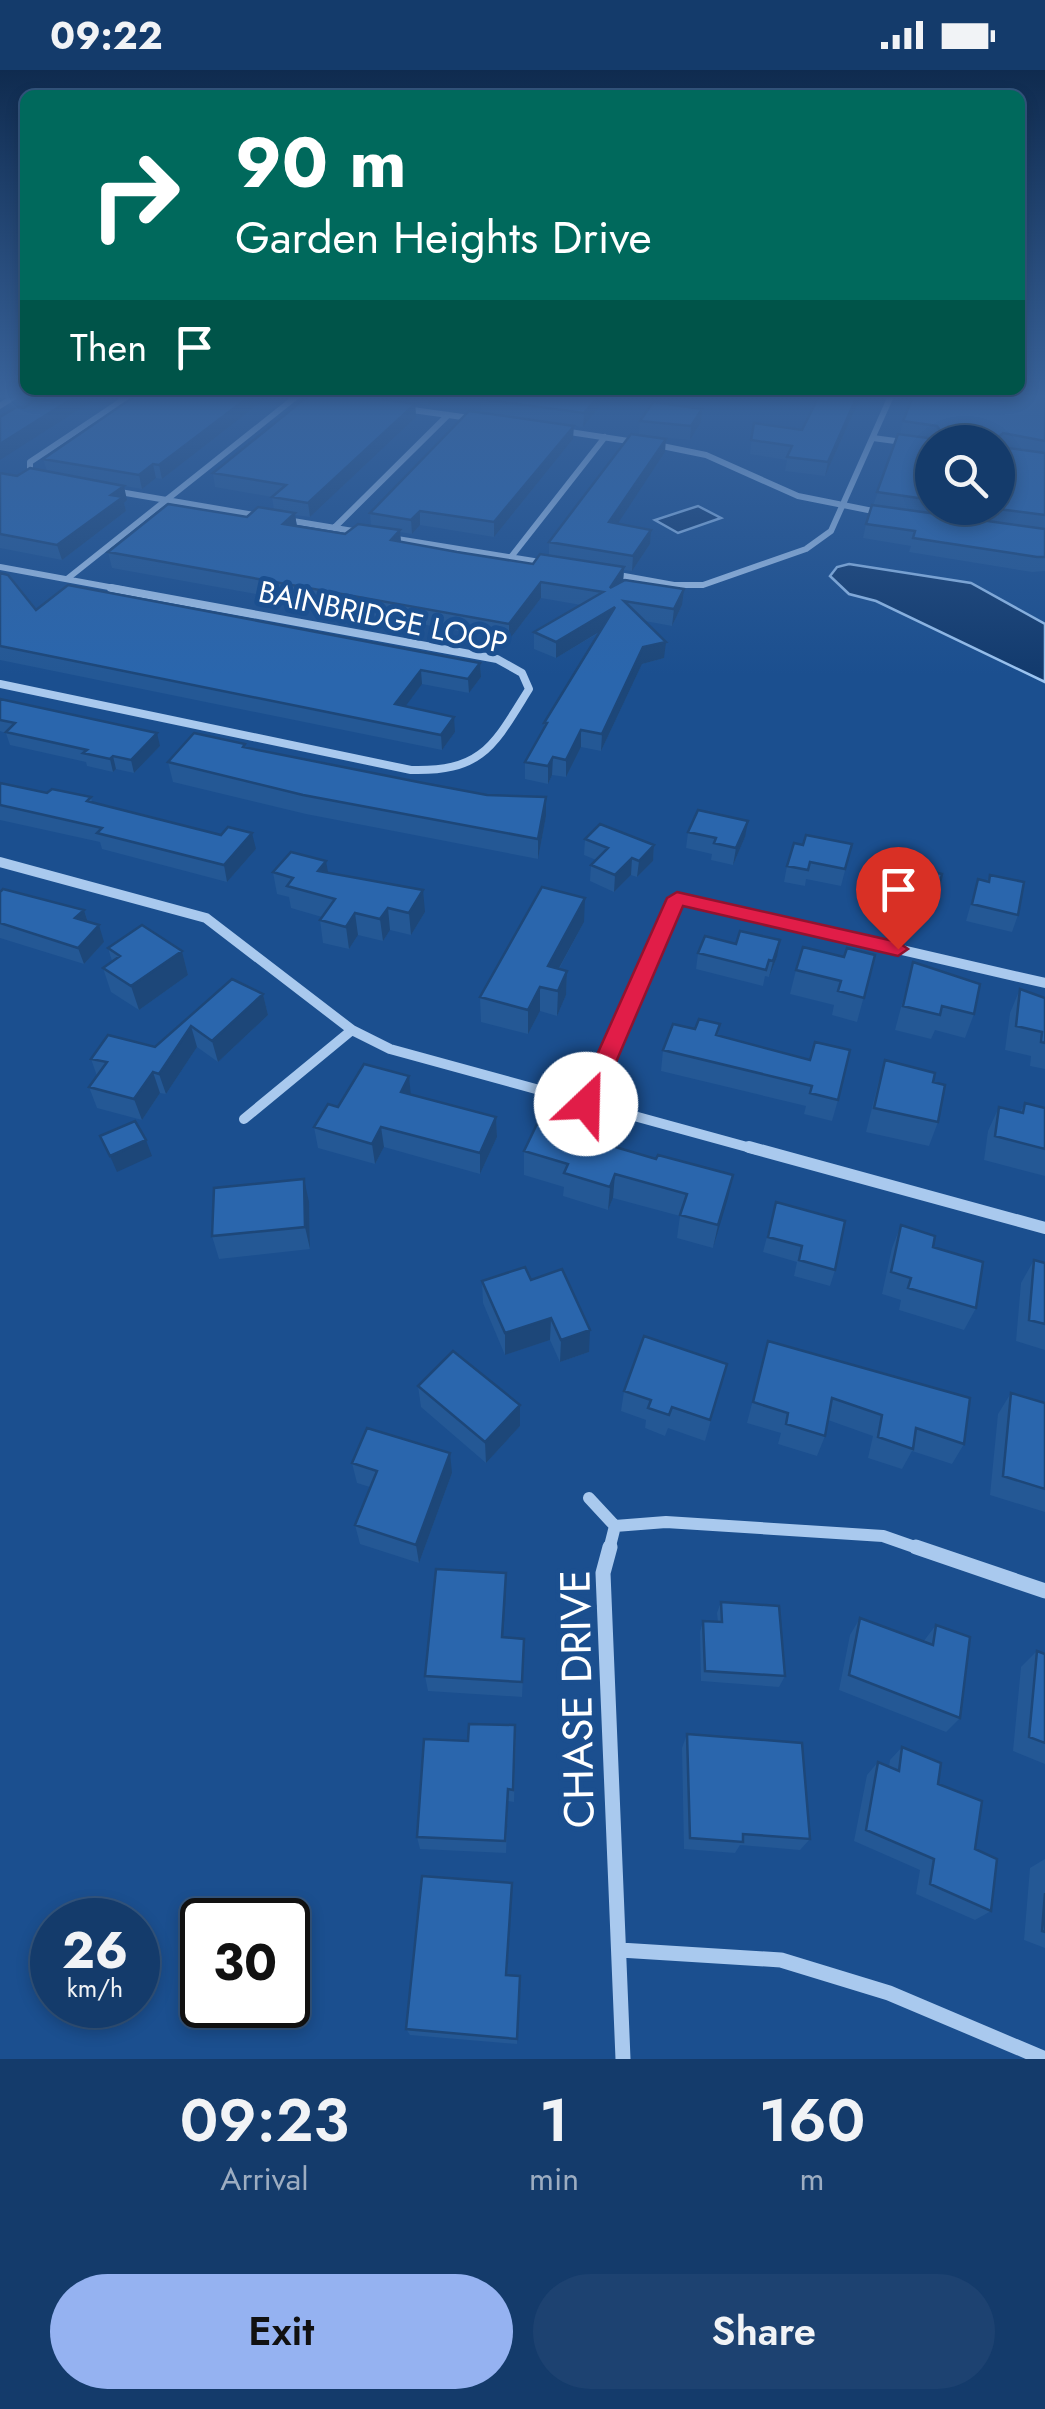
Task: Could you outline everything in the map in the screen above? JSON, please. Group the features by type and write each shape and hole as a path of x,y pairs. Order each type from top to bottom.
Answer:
{"street":[{"path":"103,489 547,564"},
{"path":"67,579 180,489"},
{"path":"334,528 374,489"},
{"path":"511,558 565,489"},
{"path":"782,489 844,508 899,516"},
{"path":"602,572 674,585 703,585 806,548 831,532 852,489"},
{"name":"BAINBRIDGE LOOP","path":"0,566 498,659 517,668 527,678 529,689 488,753 464,768 436,772 0,684"},
{"path":"0,862 206,918 352,1030 390,1049 1045,1228"},
{"path":"586,1104 677,898 1045,983"},
{"path":"244,1119 352,1030"},
{"path":"589,1498 616,1526"},
{"name":"CHASE DRIVE","path":"622,2059 603,1573 616,1526 666,1522 883,1536 1045,1591"},
{"path":"620,1950 781,1960 888,1992 1045,2059"}],"water":[{"path":"698,506 721,518 678,533 655,520"},
{"path":"849,564 971,583 1045,624 1045,682 876,601 849,594 830,576 837,567"}],"building":[{"path":"0,489 120,489 111,495 123,497 57,545 0,534"},
{"path":"282,489 323,489 308,503 272,497"},
{"path":"393,489 522,489 494,522 420,511 411,520 370,513"},
{"path":"589,489 632,489 609,522 651,530 633,556 549,542"},
{"path":"878,489 915,489 915,498 877,492"},
{"path":"1015,489 1045,489 1045,515 1015,511"},
{"path":"168,504 247,517 258,507 295,513 283,524 345,534 358,524 400,530 391,540 533,564 540,554 624,567 610,588 625,580 684,589 674,609 624,601 666,642 643,647 602,734 581,730 566,760 553,757 548,766 525,762 544,723 615,607 556,642 534,632 603,592 541,582 509,624 108,552"},
{"path":"872,505 915,511 915,525 1015,525 1045,529 1045,557 913,538 915,531 866,524"},
{"path":"0,573 8,575 36,610 68,585 480,663 468,679 421,670 395,704 454,717 441,735 0,646"},
{"path":"0,699 157,733 131,760 113,756 110,759 6,732 15,723 0,720"},
{"path":"194,733 245,744 243,747 487,795 546,797 538,839 303,795 168,762"},
{"path":"0,783 91,797 87,801 221,835 228,827 252,833 224,865 97,833 102,828 0,805"},
{"path":"698,810 748,821 736,848 714,843 716,838 688,832"},
{"path":"600,824 654,845 639,861 632,858 615,875 591,865 608,848 585,839"},
{"path":"806,835 852,844 845,869 810,862 808,870 787,866 794,843 803,845"},
{"path":"291,852 326,861 318,871 423,890 409,913 388,908 380,919 355,913 346,927 320,920 335,899 287,886 293,878 273,872"},
{"path":"882,861 942,874 936,899 876,881"},
{"path":"990,875 1024,882 1018,915 972,904 978,879 989,882"},
{"path":"542,887 585,898 548,966 567,971 558,991 540,987 528,1010 480,997"},
{"path":"3,889 84,910 75,918 99,925 78,948 0,923"},
{"path":"142,925 182,951 131,986 103,968 120,956 108,948"},
{"path":"740,931 780,940 766,970 698,953 705,936 736,944"},
{"path":"803,947 844,957 847,948 875,955 864,998 838,991 841,981 796,970"},
{"path":"913,962 980,984 974,1014 942,1006 940,1015 903,1006"},
{"path":"232,979 263,994 212,1041 191,1026 159,1074 153,1072 134,1099 89,1087 107,1062 91,1059 108,1035 155,1047"},
{"path":"1020,989 1045,998 1045,1043 1041,1042 1042,1032 1016,1026"},
{"path":"699,1019 720,1024 716,1035 810,1060 815,1042 850,1050 838,1100 810,1093 812,1086 663,1050 673,1024 695,1029"},
{"path":"885,1060 935,1073 933,1082 945,1085 938,1122 874,1108"},
{"path":"364,1064 409,1076 401,1092 496,1117 480,1153 381,1127 372,1144 314,1127 328,1104 338,1107"},
{"path":"1025,1103 1045,1108 1045,1149 995,1136 999,1107 1023,1113"},
{"path":"135,1121 146,1140 110,1156 100,1136"},
{"path":"537,1124 656,1159 658,1155 733,1175 718,1225 680,1215 687,1194 615,1174 610,1187 564,1173 568,1164 524,1151"},
{"path":"304,1179 305,1227 212,1236 214,1188"},
{"path":"776,1202 845,1221 835,1270 799,1260 802,1246 768,1237"},
{"path":"901,1225 935,1236 933,1247 983,1262 976,1308 908,1288 911,1278 891,1272"},
{"path":"1034,1260 1045,1263 1045,1324 1029,1320"},
{"path":"525,1267 531,1280 562,1269 590,1330 561,1340 551,1318 505,1333 482,1281"},
{"path":"644,1336 727,1364 710,1420 672,1407 669,1415 648,1408 651,1400 624,1391"},
{"path":"768,1341 970,1398 964,1444 916,1428 913,1449 878,1437 882,1415 832,1398 825,1436 786,1424 788,1413 753,1402"},
{"path":"453,1351 520,1405 485,1442 418,1386"},
{"path":"1011,1393 1045,1403 1045,1489 1003,1476"},
{"path":"367,1428 450,1453 416,1545 355,1525 377,1471 352,1463"},
{"path":"436,1569 506,1573 502,1637 524,1639 522,1682 425,1676"},
{"path":"721,1602 779,1606 785,1676 705,1671 703,1621 722,1622"},
{"path":"860,1618 933,1645 936,1625 970,1637 960,1718 849,1675"},
{"path":"1037,1651 1045,1654 1045,1743 1029,1737"},
{"path":"469,1724 515,1725 513,1790 508,1789 505,1841 417,1837 424,1739 468,1741"},
{"path":"687,1734 802,1743 810,1839 743,1834 743,1842 690,1838"},
{"path":"902,1747 941,1763 938,1784 982,1801 975,1849 997,1859 991,1911 930,1884 934,1859 866,1830 878,1762 899,1771"},
{"path":"422,1876 512,1883 506,1975 520,1976 517,2039 406,2029"}],"route":[{"path":"586,1104 677,898 898,949"}]}
